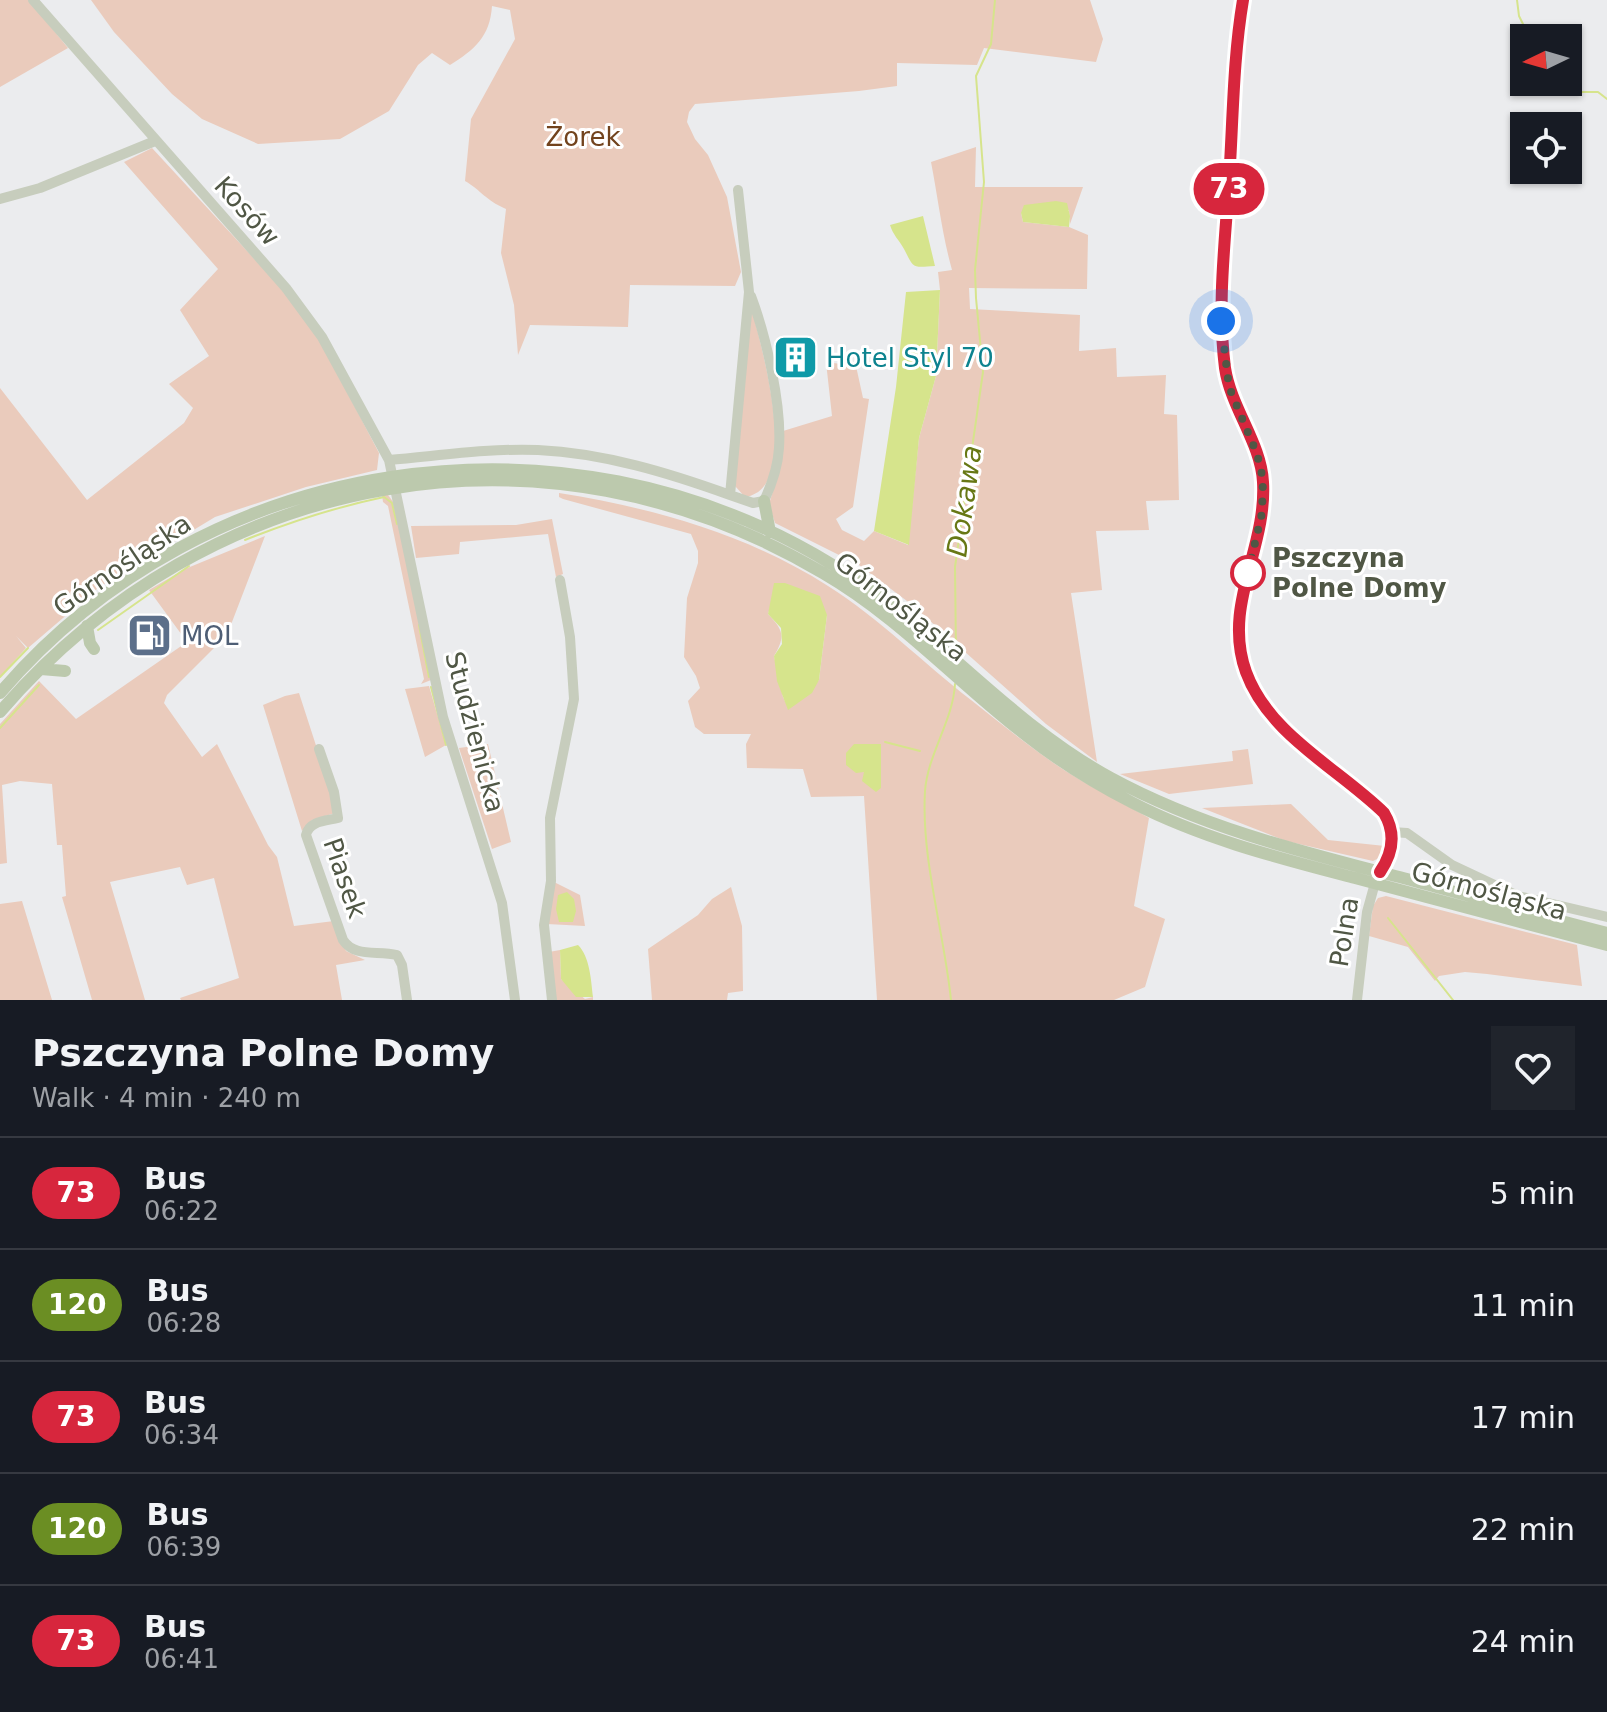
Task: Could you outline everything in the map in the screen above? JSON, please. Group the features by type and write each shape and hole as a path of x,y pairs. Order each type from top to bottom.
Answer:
{"main road":[{"name":"Górnośląska","path":"0,712 87,626 146,583 223,539 317,505 394,482 486,469 586,476 674,495 725,512 852,576 898,611 967,678 1049,739 1110,778 1153,799 1245,834 1378,878 1607,945"},
{"name":"Górnośląska","path":"0,693 61,631 91,606 186,544 281,503 347,484 394,482 538,482 621,494 696,515 743,533 825,574 948,661"},
{"path":"764,501 770,532"},
{"path":"87,626 94,649"},
{"path":"41,669 65,671"},
{"name":"Górnośląska","path":"1378,878 1607,933"}],"street":[{"name":"Kosów","path":"33,0 308,317 389,460 394,482"},
{"path":"1243,0 1220,293 1229,387 1257,454 1263,479 1262,513 1239,608 1242,658 1255,693 1271,717 1378,807 1387,818 1392,832 1407,833 1452,865 1518,896 1607,917"},
{"path":"0,199 40,188 155,141"},
{"path":"389,460 538,450 628,464 753,503 764,501 776,470 780,430 767,355 749,292 738,190"},
{"path":"730,495 749,292"},
{"name":"Studzienicka","path":"394,482 443,717 502,903 515,1000"},
{"path":"552,1000 544,925 551,881 550,818 574,699 570,637 560,580"},
{"name":"Piasek","path":"319,749 337,802 338,818 313,824 306,835 343,940 357,952 397,955 402,965 407,1000"},
{"name":"Polna","path":"1357,1000 1364,928 1378,878 1390,852 1392,832"}],"green space":[{"path":"0,0 29,0 68,48 0,87"},
{"name":"Żorek","path":"91,0 1090,0 1103,39 1096,62 984,48 977,65 897,63 897,86 695,104 687,122 708,155 727,197 741,272 735,286 630,285 628,327 530,325 518,355 514,305 501,253 506,209 465,181 471,119 515,39 510,10 492,6 488,26 473,48 450,65 432,53 418,65 389,111 340,139 258,144 202,119 172,94 114,32"},
{"path":"976,147 975,187 1083,187 1070,224 1069,210 1021,213 1023,222 1069,227 1088,235 1087,289 969,288 970,309 1080,315 1079,351 1116,348 1117,377 1166,375 1164,414 1177,415 1179,500 1146,501 1149,530 1096,531 1102,590 1071,593 1097,762 1046,724 911,604 859,565 775,523 769,504 783,431 832,416 826,362 856,366 863,398 869,399 853,507 836,519 842,530 864,541 874,531 908,545 919,438 936,376 938,272 952,270 931,162"},
{"path":"152,148 308,317 379,453 377,470 306,487 215,517 98,588 28,648 16,636 26,648 0,677 0,388 87,500 184,423 193,408 169,384 209,356 180,310 218,269 124,162"},
{"path":"751,306 769,380 775,443 772,469 763,488 745,497 735,486"},
{"path":"559,493 664,515 732,538 797,568 866,613 1040,754 1149,818 1134,906 1165,919 1145,987 1114,1000 877,1000 864,796 811,797 803,769 747,768 746,744 751,734 704,734 695,727 688,701 700,688 684,657 687,598 698,563 698,551 691,534 559,497","holes":["773,598 827,615 819,680 789,709 783,697 774,656 781,634 768,614"]},
{"path":"382,495 388,495 394,503 431,680 421,684 424,679 388,506 383,502"},
{"path":"552,519 563,574 556,577 548,534 460,542 459,554 416,558 411,526 516,525"},
{"path":"265,536 227,635 167,695 164,703 202,757 217,744 277,857 294,926 334,921 346,951 365,960 336,965 342,1000 181,1000 239,978 214,878 187,885 180,867 110,882 145,1000 92,1000 62,897 66,896 62,845 57,845 52,784 20,781 2,785 7,863 0,864 0,724 39,681 76,719 187,642 149,590 185,569"},
{"path":"429,686 446,745 425,757 405,689"},
{"path":"299,693 334,801 335,813 312,820 302,831 263,705"},
{"path":"488,744 511,842 492,849 459,748"},
{"path":"1248,749 1253,784 1169,794 1120,774 1233,761 1232,751"},
{"path":"1291,804 1328,840 1385,846 1381,857 1373,861 1286,841 1202,808"},
{"path":"554,882 580,895 585,926 547,924"},
{"path":"731,887 742,926 743,991 728,993 727,1000 652,1000 648,949 698,915 712,899"},
{"path":"1386,896 1577,945 1582,986 1465,972 1439,976 1435,981 1408,947 1369,936 1373,906 1378,898"},
{"path":"22,901 52,1000 0,1000 0,904"},
{"path":"560,950 561,979 585,999 593,997 593,1000 556,1000 549,952"}],"shaded area":[{"path":"1056,201 1067,203 1069,227 1023,222 1021,213 1024,205"},
{"path":"923,216 935,266 917,267 912,263 890,225"},
{"path":"940,290 936,376 919,438 909,545 874,531 896,387 906,292"},
{"path":"774,583 785,583 820,596 827,615 819,680 812,693 788,710 777,681 774,656 782,644 781,628 768,614"},
{"path":"854,744 881,744 881,788 876,792 862,781 864,772 856,773 846,765 846,753"},
{"path":"567,892 574,899 576,911 573,922 559,922 556,909 558,895"},
{"path":"578,945 587,962 593,997 576,997 561,979 560,950"}],"waterway":[{"name":"Dokawa","path":"956,654 955,567 983,372 975,270 984,182 976,76 991,44 995,0"},
{"path":"1517,0 1523,24"},
{"path":"1582,92 1598,92 1607,99"},
{"path":"245,540 348,505 384,497 392,503 397,524"},
{"path":"98,630 189,566"},
{"path":"419,625 429,677"},
{"path":"0,677 28,648"},
{"name":"Dokawa","path":"951,1000 926,843 925,791 931,763 950,711 955,684"},
{"path":"0,728 39,685"},
{"path":"431,687 446,745"},
{"path":"885,742 920,751"},
{"path":"1388,918 1453,1000"}],"bus line":[{"name":"73","path":"1243,0 1220,293 1229,387 1257,454 1263,479 1258,538 1239,608 1242,658 1255,693 1271,717 1384,813 1392,838 1390,852 1380,872"}],"place":[{"name":"Hotel Styl 70","path":"795,358"},
{"name":"Pszczyna Polne Domy","path":"1248,573"},
{"name":"MOL","path":"150,636"}],"route":[{"path":"1221,321 1229,387 1257,454 1263,479 1262,513 1248,573"}]}
